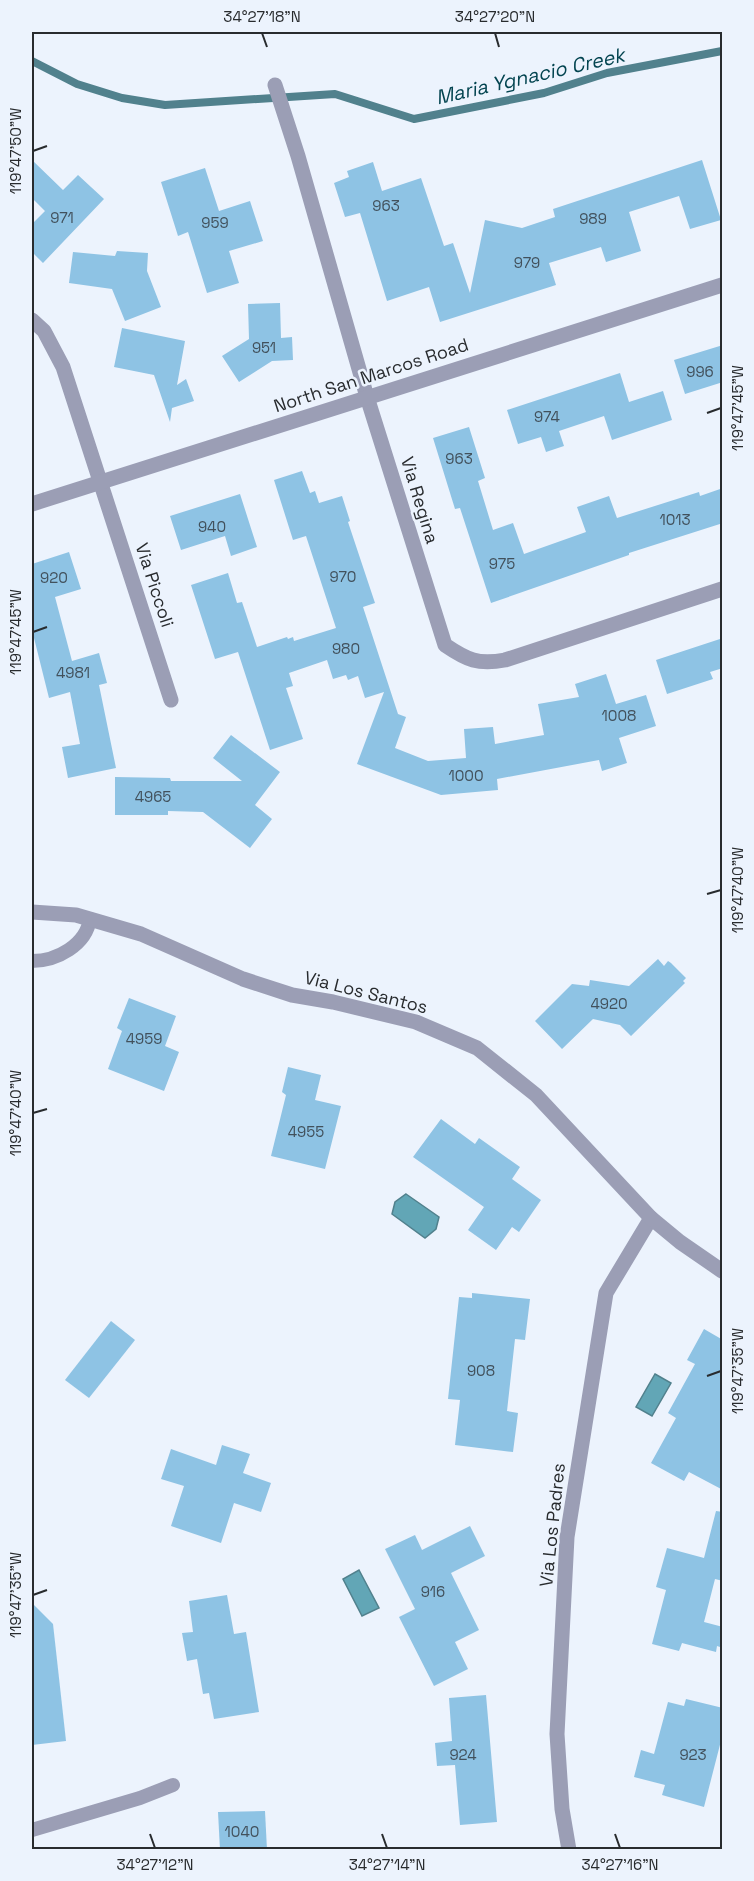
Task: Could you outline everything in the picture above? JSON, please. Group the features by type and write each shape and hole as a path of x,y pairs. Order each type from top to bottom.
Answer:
{"street":[{"name":"Via Regina","path":"275,86 286,116 367,397 445,645 464,658 488,663 505,660 723,589"},
{"name":"North San Marcos Road","path":"32,504 723,285"},
{"name":"Via Piccoli","path":"32,320 44,331 63,367 171,700"},
{"name":"Via Los Santos","path":"32,912 76,915 141,933 243,979 292,995 333,1002 416,1022 477,1048 536,1095 651,1218 680,1242 723,1271"},
{"name":"Via Los Padres","path":"569,1850 562,1809 557,1734 567,1537 606,1293 651,1218"}],"lane":[{"path":"32,961 64,954 88,932 90,919"},
{"path":"32,1830 140,1798 173,1785"}],"water":[{"path":"406,1194 439,1217 436,1229 425,1238 392,1214 395,1202"},
{"path":"655,1374 671,1383 652,1416 636,1407"},
{"path":"359,1570 379,1608 362,1616 343,1579"}],"building":[{"path":"32,160 63,190 78,175 104,199 43,263 32,252 32,224 45,211 32,198"},
{"path":"702,160 721,220 690,229 679,196 629,212 641,251 606,262 601,247 549,263 556,285 440,322 429,287 387,301 360,213 345,217 334,183 349,177 347,171 373,162 382,191 421,178 444,246 453,243 470,293 485,220 522,228 555,217 553,209"},
{"path":"205,168 219,211 250,201 263,241 229,251 239,283 207,293 188,232 178,236 161,182"},
{"path":"117,251 148,253 147,271 161,307 125,321 112,289 69,283 73,252 115,256"},
{"path":"280,303 281,338 292,337 293,360 272,361 239,382 222,356 249,339 248,304"},
{"path":"122,328 185,341 177,385 186,379 194,401 172,408 170,422 154,375 114,367"},
{"path":"723,345 723,382 685,394 674,360"},
{"path":"620,373 629,402 663,391 672,420 612,440 604,416 559,431 564,446 546,452 541,437 518,444 507,410"},
{"path":"469,427 485,478 478,481 493,530 513,523 524,554 586,532 577,507 609,496 617,518 699,492 700,496 723,488 723,523 629,553 629,555 491,603 460,508 455,509 433,438"},
{"path":"302,471 310,493 315,491 319,503 342,496 350,521 348,522 375,603 363,607 398,714 406,717 395,748 428,761 466,758 464,729 493,727 495,744 544,735 538,704 579,697 575,684 606,674 616,704 646,695 656,726 619,738 627,763 602,771 599,760 497,779 498,790 441,795 357,764 384,692 365,698 358,676 348,680 346,675 333,679 327,660 289,673 293,686 286,688 303,739 270,750 238,652 215,659 191,585 228,573 237,603 242,602 257,647 287,637 288,639 293,637 294,641 336,628 306,536 293,540 274,480"},
{"path":"240,494 257,547 231,556 225,536 181,550 170,516"},
{"path":"69,552 81,589 55,597 72,661 99,653 107,683 99,685 116,768 68,778 62,747 80,744 70,692 49,698 32,630 32,564"},
{"path":"723,638 723,668 710,672 713,679 667,694 656,660"},
{"path":"231,735 280,772 255,805 272,819 250,848 203,812 168,811 168,815 115,815 115,777 170,778 171,781 242,781 213,758"},
{"path":"658,959 664,966 668,961 671,963 686,978 683,981 685,983 631,1036 620,1025 593,1019 562,1049 535,1021 572,984 589,986 590,980 629,986"},
{"path":"129,998 176,1016 165,1046 179,1052 164,1091 108,1069 122,1031 117,1028"},
{"path":"288,1067 321,1075 315,1100 341,1106 325,1169 271,1156 286,1095 282,1092"},
{"path":"441,1119 475,1144 479,1138 520,1167 512,1179 541,1200 519,1232 512,1227 496,1250 468,1230 484,1207 413,1157"},
{"path":"472,1293 530,1299 525,1340 515,1339 507,1411 518,1413 513,1452 455,1445 460,1400 448,1399 459,1297 472,1298"},
{"path":"111,1321 135,1340 89,1398 65,1380"},
{"path":"704,1329 723,1340 723,1490 689,1472 684,1481 651,1463 676,1418 668,1413 695,1364 687,1360"},
{"path":"222,1445 250,1454 243,1473 271,1483 261,1512 234,1503 221,1543 171,1526 184,1486 161,1479 171,1449 216,1465"},
{"path":"716,1511 723,1512 723,1581 715,1579 704,1622 723,1627 723,1648 717,1646 716,1652 682,1643 679,1651 652,1644 666,1590 656,1587 667,1548 704,1558"},
{"path":"470,1526 485,1556 451,1573 479,1630 455,1642 468,1669 434,1686 399,1617 415,1609 385,1549 415,1535 422,1550"},
{"path":"227,1595 234,1634 246,1632 259,1712 214,1719 209,1693 203,1694 197,1659 187,1661 182,1633 193,1632 189,1601"},
{"path":"32,1603 53,1624 66,1741 32,1745"},
{"path":"486,1695 497,1822 460,1825 455,1765 437,1766 435,1743 452,1741 449,1698"},
{"path":"686,1699 723,1708 723,1733 704,1807 662,1795 665,1785 634,1777 641,1750 654,1754 668,1702 684,1706"},
{"path":"265,1811 267,1850 220,1850 218,1812"}],"waterway":[{"name":"Maria Ygnacio Creek","path":"32,61 77,84 122,98 165,105 335,94 414,119 544,93 607,73 722,51"}]}
